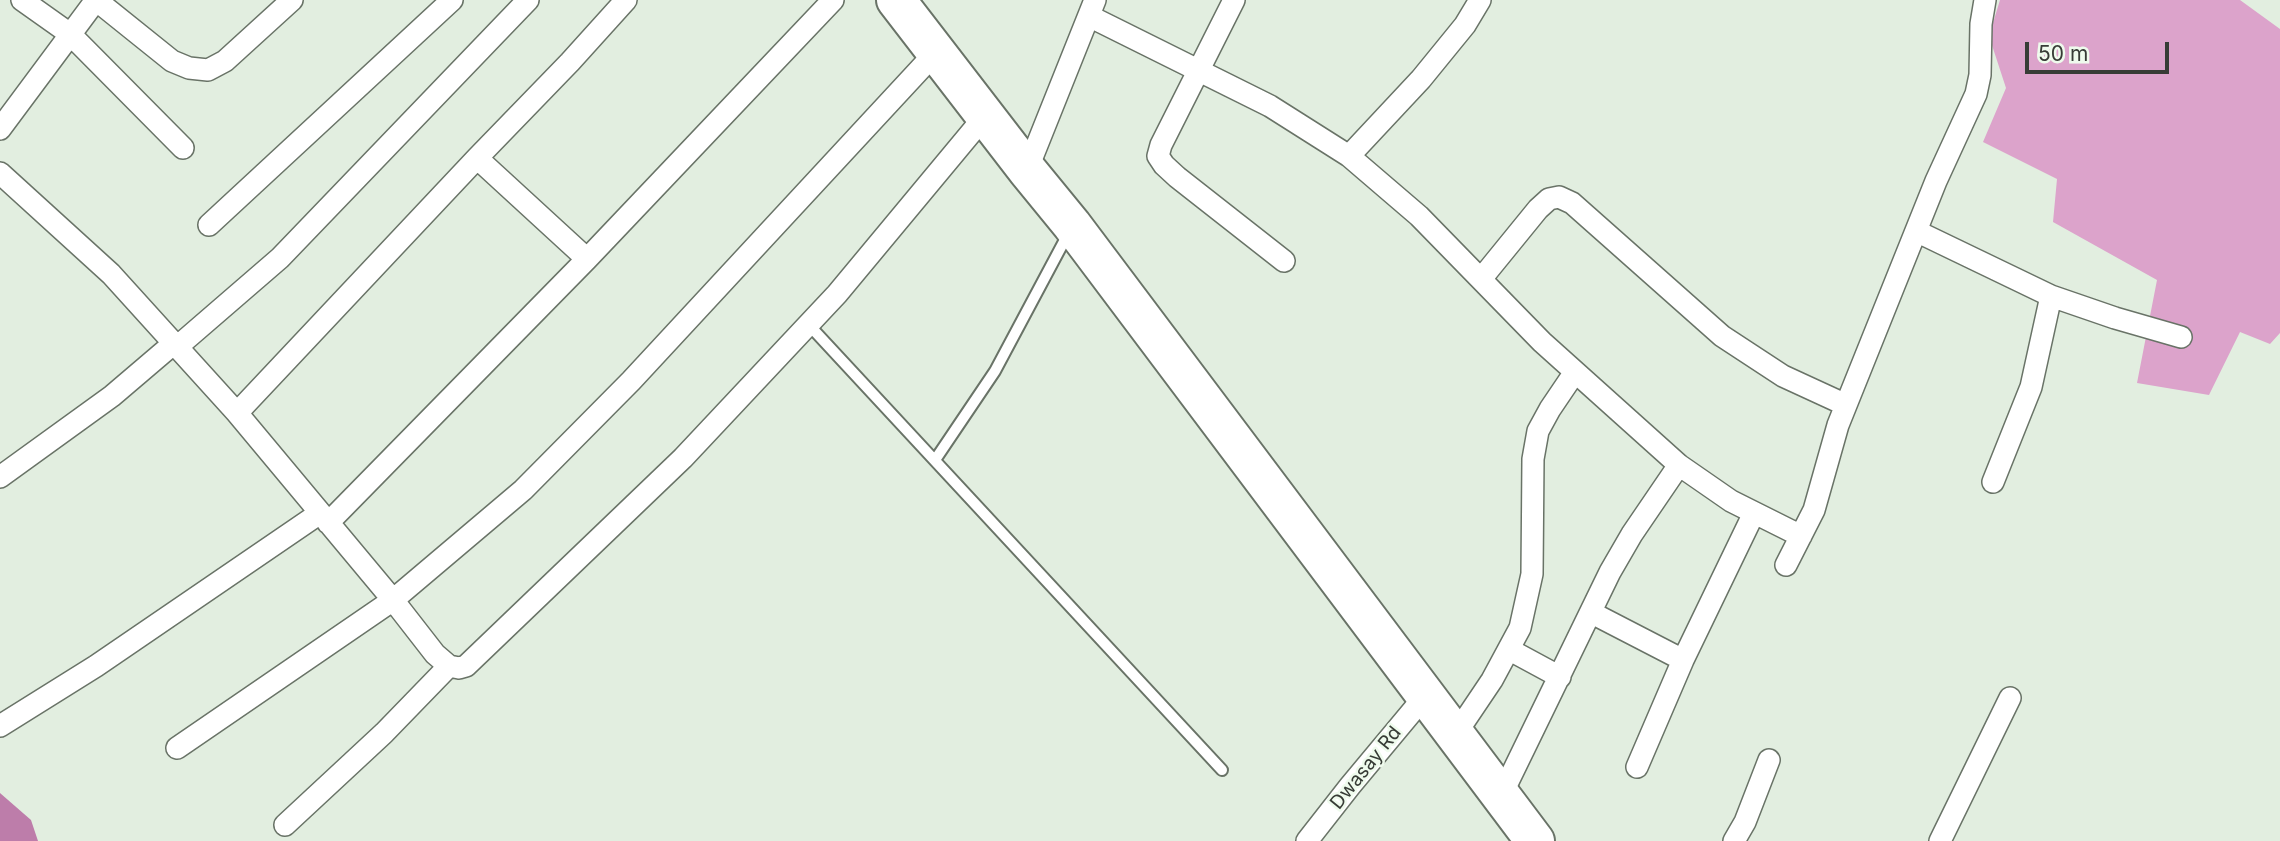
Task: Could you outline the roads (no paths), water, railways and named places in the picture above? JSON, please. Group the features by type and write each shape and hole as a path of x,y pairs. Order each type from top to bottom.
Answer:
{"highway":[{"path":"896,0 1072,225 1535,841"}],"street":[{"path":"22,0 70,34 183,148"},
{"path":"0,128 96,0 172,61 189,68 208,70 225,61 292,0"},
{"path":"257,0 272,16"},
{"path":"209,225 452,0"},
{"path":"0,477 112,396 280,258 528,0"},
{"path":"237,413 536,99 626,0"},
{"path":"0,726 324,518 587,259 833,0"},
{"path":"1234,0 1161,145 1158,156 1177,177 1284,261"},
{"path":"1349,156 1421,79 1465,24 1480,0"},
{"path":"1786,565 1816,504 1831,444 1846,405 1979,83 1980,24 1984,0"},
{"path":"1027,170 1092,8 1270,106 1349,156 1419,216 1575,372 1679,465 1731,501 1801,536"},
{"path":"177,748 393,600 523,490 596,417 936,52"},
{"path":"0,173 111,274 237,413 435,654 449,666 459,668 466,666 683,458 809,325 985,116"},
{"path":"477,158 587,259"},
{"path":"1481,279 1538,209 1549,199 1559,197 1572,204 1722,336 1783,376 1846,405"},
{"path":"1916,231 2051,296 2181,337"},
{"path":"1993,482 2031,387 2051,296"},
{"path":"1455,735 1510,650 1520,628 1532,574 1533,459 1538,431 1575,372"},
{"path":"1502,794 1610,572 1632,534 1679,465"},
{"path":"1637,767 1683,660 1754,513"},
{"path":"1592,613 1683,660"},
{"path":"1510,650 1560,677"},
{"path":"285,825 384,733 449,666"},
{"name":"Dwasay Rd","path":"1307,841 1425,696"},
{"path":"1940,841 2010,698"},
{"path":"1734,841 1745,822 1769,760"}],"lane":[{"path":"935,460 995,371 1072,225"},
{"path":"809,325 1222,770"}]}
